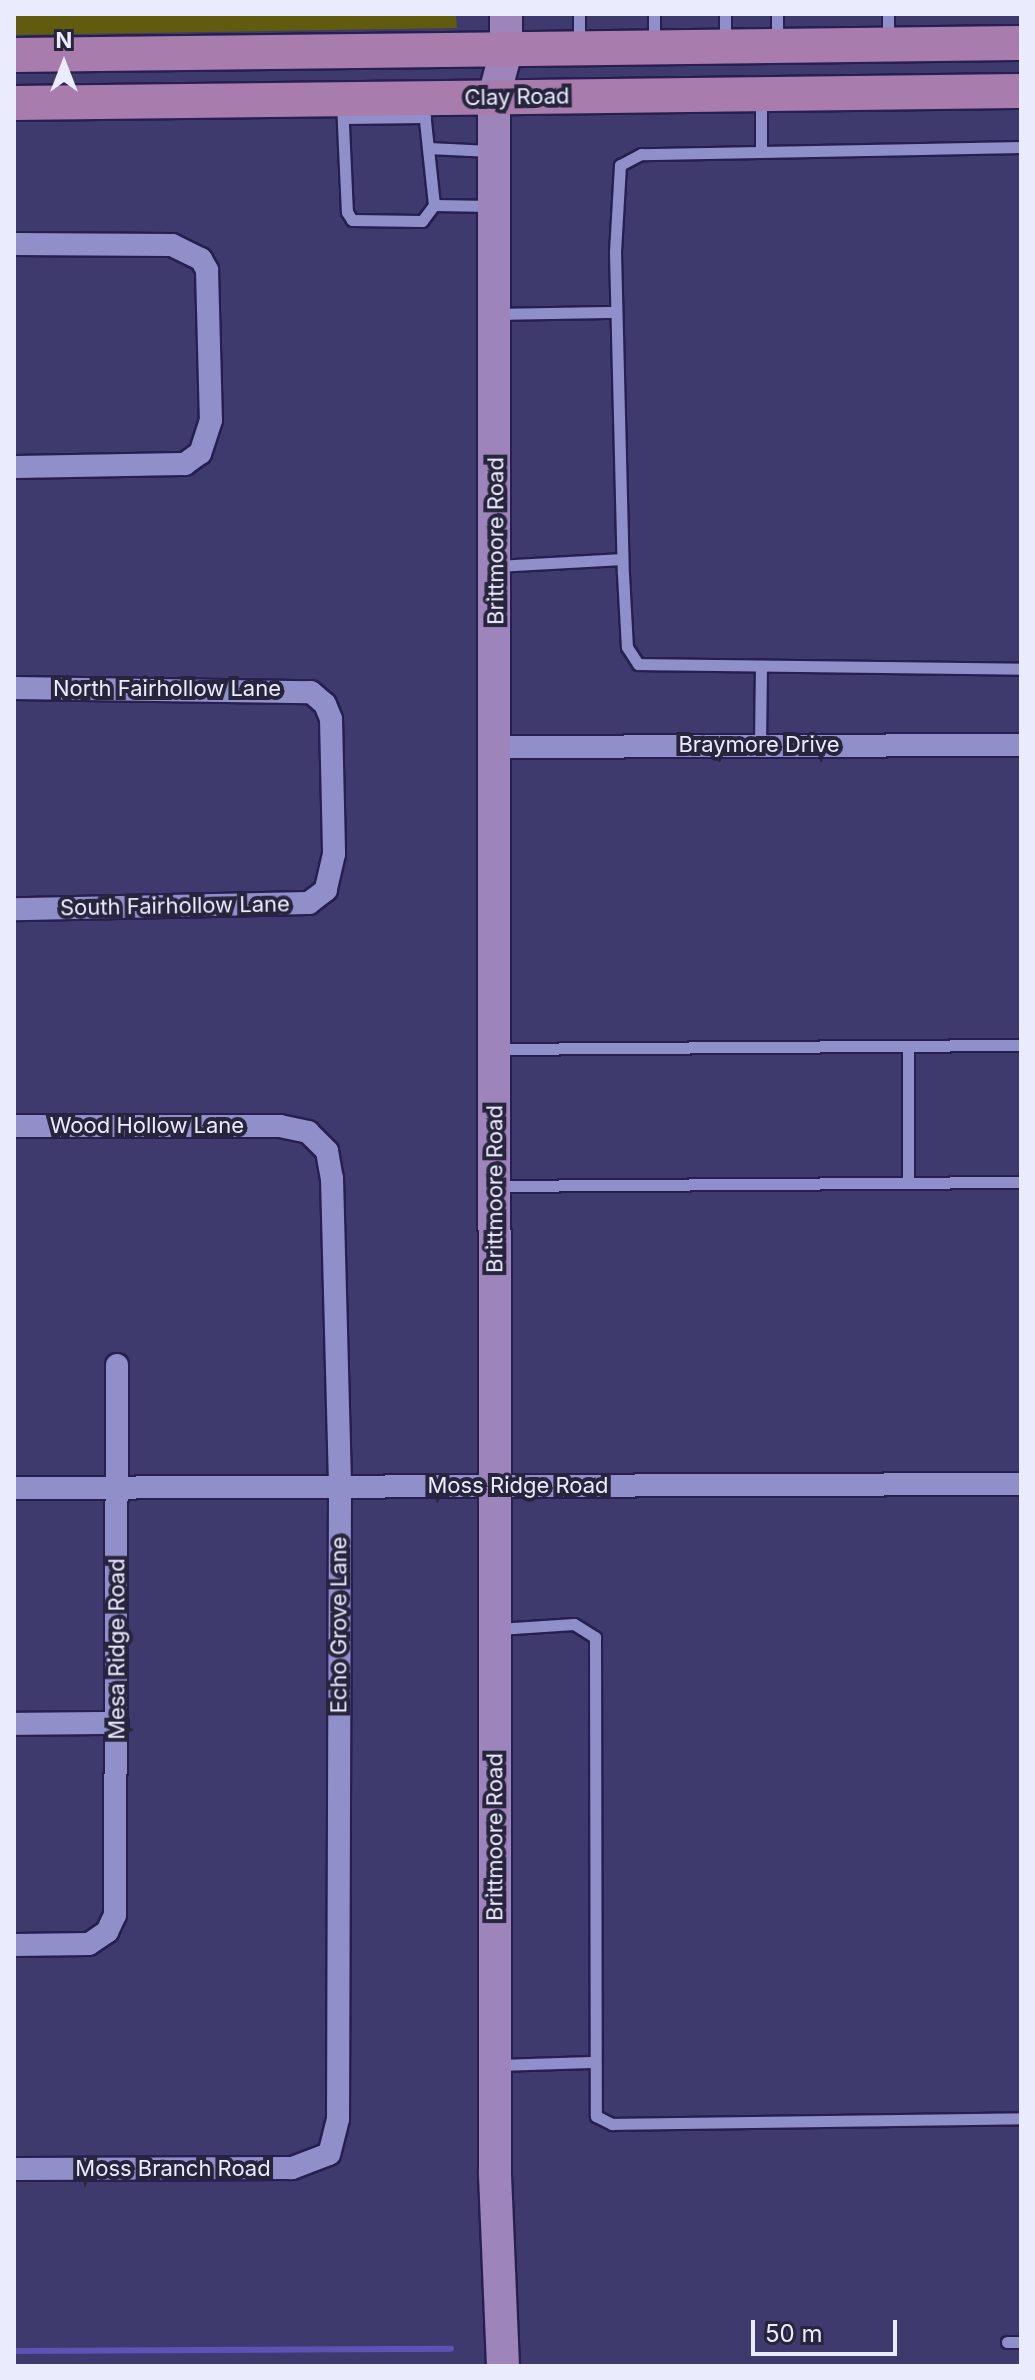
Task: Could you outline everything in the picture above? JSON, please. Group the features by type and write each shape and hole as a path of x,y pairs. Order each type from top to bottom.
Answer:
{"main road":[{"name":"Brittmoore Road","path":"503,2366 495,2065 494,97 506,51 506,14"},
{"name":"Clay Road","path":"14,55 654,49 725,31 777,30 888,30 1021,43"},
{"path":"888,30 893,93"},
{"path":"120,100 121,54"},
{"name":"Clay Road","path":"14,103 120,100 424,108 494,97 1021,91"}],"street":[{"path":"14,244 190,250 207,270 209,346 208,438 200,453 185,464 14,467"},
{"name":"North Fairhollow Lane","path":"14,688 311,692 325,704 331,719 333,789"},
{"name":"Braymore Drive","path":"496,747 1021,745"},
{"name":"South Fairhollow Lane","path":"14,909 309,903 326,890 333,873 333,789"},
{"name":"Wood Hollow Lane","path":"14,1126 280,1126"},
{"name":"Echo Grove Lane","path":"280,1126 308,1132 327,1151 332,1178 340,1487 338,2119 329,2154"},
{"name":"Mesa Ridge Road","path":"14,1945 89,1944 107,1932 117,1894 117,1365"},
{"name":"Moss Ridge Road","path":"14,1488 1021,1484"},
{"path":"14,1724 117,1723"},
{"name":"Moss Branch Road","path":"14,2169 292,2168 329,2154"}],"lane":[{"path":"579,14 579,50"},
{"path":"654,14 654,49"},
{"path":"761,94 761,152"},
{"path":"342,108 347,212 352,220 422,221 434,205 424,108"},
{"path":"1021,147 641,154 620,165 616,312 627,647 638,664 1021,669"},
{"path":"428,148 494,151"},
{"path":"434,205 494,206"},
{"path":"494,314 616,312"},
{"path":"496,566 622,559"},
{"path":"760,745 761,666"},
{"path":"495,1049 1021,1045"},
{"path":"908,1046 908,1183"},
{"path":"495,1186 1021,1182"},
{"path":"495,1629 574,1624 595,1637 593,2062 596,2116 612,2124 1021,2118"},
{"path":"495,2065 593,2062"},
{"path":"1007,2342 1021,2342"}],"shaded area":[{"path":"14,14 456,14 457,28 14,35"}],"waterway":[{"path":"14,2351 451,2349"}]}
